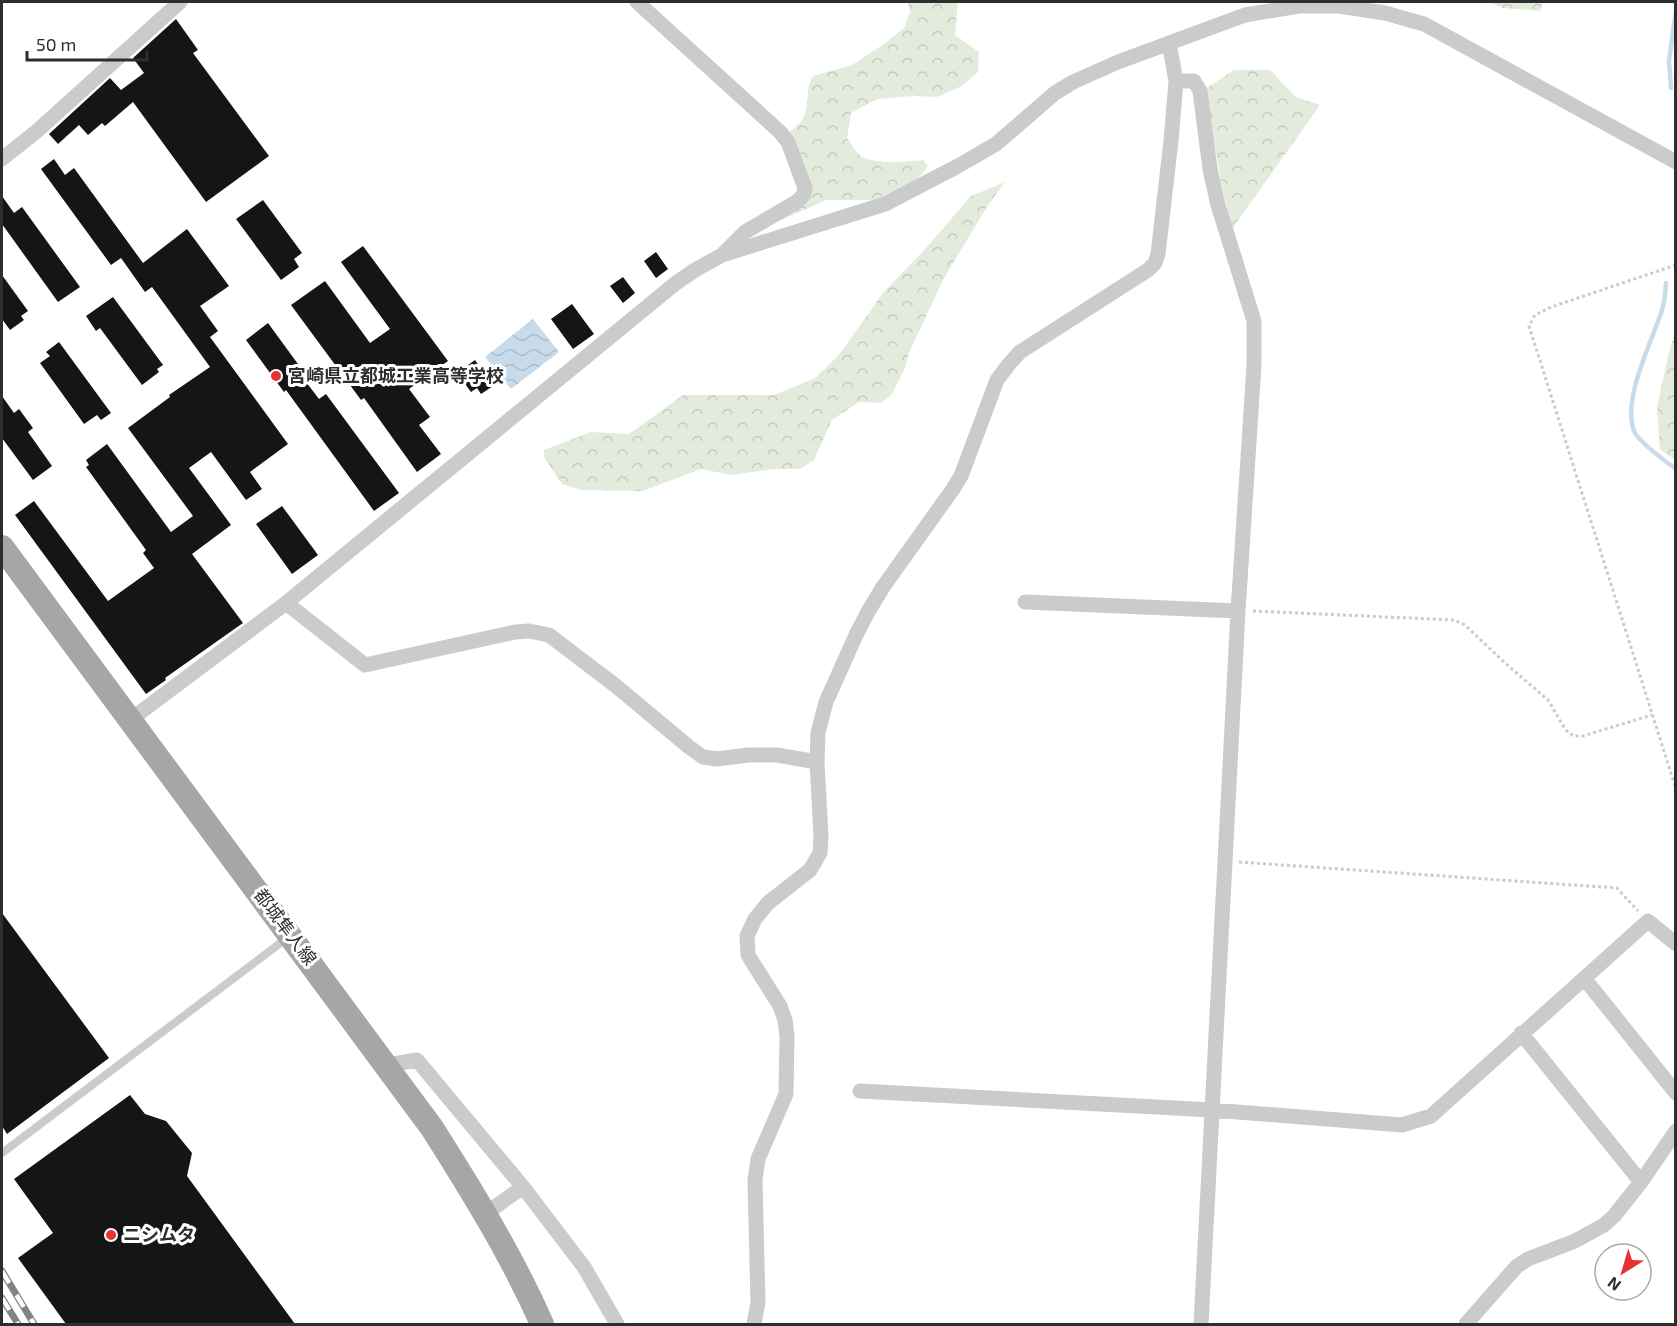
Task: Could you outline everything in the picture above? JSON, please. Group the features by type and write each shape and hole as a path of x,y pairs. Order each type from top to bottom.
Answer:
{"main road":[{"name":"都城隼人線","path":"2,547 432,1128 485,1214 542,1324"}],"street":[{"path":"2,159 37,131 180,2"},
{"path":"637,2 780,132 788,142 805,188 804,194 798,201 745,232 722,255"},
{"path":"130,720 286,603 676,283 695,270 722,255 885,204 996,144 1055,93 1073,82 1118,62 1245,15 1299,6 1339,6 1385,13 1424,24 1676,162"},
{"path":"754,1324 759,1302 755,1180 758,1159 786,1094 787,1036 780,1006 748,955 747,936 755,919 768,903 810,870 820,853 818,733 826,702 856,635 883,587 961,476 998,380 1020,352 1148,270 1155,263 1160,242 1176,81 1169,43"},
{"path":"1176,81 1194,81 1200,91 1210,169 1218,205 1254,321 1254,365 1238,611 1201,1324"},
{"path":"286,603 364,665 515,632 529,631 549,635 703,757 717,759 748,755 777,755 817,762"},
{"path":"1025,603 1238,611"},
{"path":"860,1091 1212,1110 1402,1125 1431,1116 1648,921 1676,944"},
{"path":"1584,978 1676,1093"},
{"path":"1521,1033 1641,1182"},
{"path":"387,1065 417,1060 523,1188 584,1267 617,1324"},
{"path":"1466,1324 1517,1266 1528,1259 1575,1241 1604,1225 1614,1216 1676,1131"},
{"path":"485,1214 523,1188"}],"lane":[{"path":"2,1153 291,935"}],"path":[{"path":"1676,265 1551,307 1535,315 1529,326 1676,789"},
{"path":"1238,611 1454,620 1465,625 1548,700 1565,729 1573,736 1583,736 1652,715"},
{"path":"1225,861 1617,888 1648,921"}],"green space":[{"path":"908,2 958,2 955,35 979,52 978,72 962,86 937,97 877,99 851,113 847,138 858,154 871,160 889,162 923,160 928,166 917,180 874,200 826,200 757,231 802,204 788,134 805,115 810,81 813,76 852,65 884,44 904,28 910,12"},
{"path":"1488,2 1543,2 1540,11 1503,8"},
{"path":"1234,70 1270,70 1296,97 1320,105 1232,229 1221,182 1205,89"},
{"path":"1005,182 985,210 943,280 892,394 881,403 859,402 832,420 814,460 800,469 776,469 731,475 701,469 643,491 582,490 562,484 544,457 544,450 591,432 629,434 683,395 774,395 815,378 838,356 883,293 971,196"},
{"path":"1675,332 1675,460 1660,449 1657,407"}],"water":[{"path":"533,319 559,352 511,389 485,357"}],"building":[{"path":"176,19 198,50 193,53 269,156 206,202 133,102 105,126 102,123 88,135 79,125 58,144 49,134 110,78 121,90 144,73 133,58"},
{"path":"54,159 65,175 74,168 143,263 187,229 229,286 200,306 218,331 210,337 288,444 250,472 262,489 246,500 211,452 189,468 231,525 192,554 243,623 146,694 15,515 34,501 108,601 154,568 143,553 146,550 86,467 89,465 86,460 107,444 171,532 193,516 128,428 170,397 169,395 210,367 152,287 145,292 121,258 111,265 41,169"},
{"path":"2,196 14,213 22,207 80,287 58,302 2,224"},
{"path":"263,200 302,253 294,259 299,267 281,280 236,219"},
{"path":"363,246 448,361 409,389 430,417 419,425 441,454 417,472 364,398 361,400 291,305 325,281 370,343 390,329 341,262"},
{"path":"656,252 668,269 656,278 644,261"},
{"path":"2,275 28,311 21,316 24,320 10,330 2,319"},
{"path":"623,277 635,293 623,303 610,286"},
{"path":"113,297 163,365 157,369 159,372 142,385 100,328 96,331 86,316"},
{"path":"572,304 594,334 573,349 551,319"},
{"path":"268,323 306,375 303,378 319,399 326,394 399,493 374,511 286,390 284,392 246,340"},
{"path":"59,342 111,413 101,420 97,415 84,424 40,363 50,356 46,352"},
{"path":"475,360 493,386 481,394 477,388 471,392 457,373"},
{"path":"2,396 14,413 19,409 33,428 28,432 52,466 33,480 2,438"},
{"path":"282,506 318,555 292,574 256,524"},
{"path":"2,913 109,1058 7,1134 2,1126"},
{"path":"130,1095 145,1114 166,1121 192,1153 187,1176 295,1324 66,1324 18,1258 53,1233 14,1179"}],"waterway":[{"path":"1671,88 1669,61 1676,10"},
{"path":"1666,283 1663,307 1635,387 1631,418 1634,431 1641,440 1676,469"}],"railway":[{"path":"2,1271 34,1324"},
{"path":"2,1298 18,1324"}],"place":[{"name":"宮崎県立都城工業高等学校","path":"276,376"},
{"name":"ニシムタ","path":"111,1235"}]}
